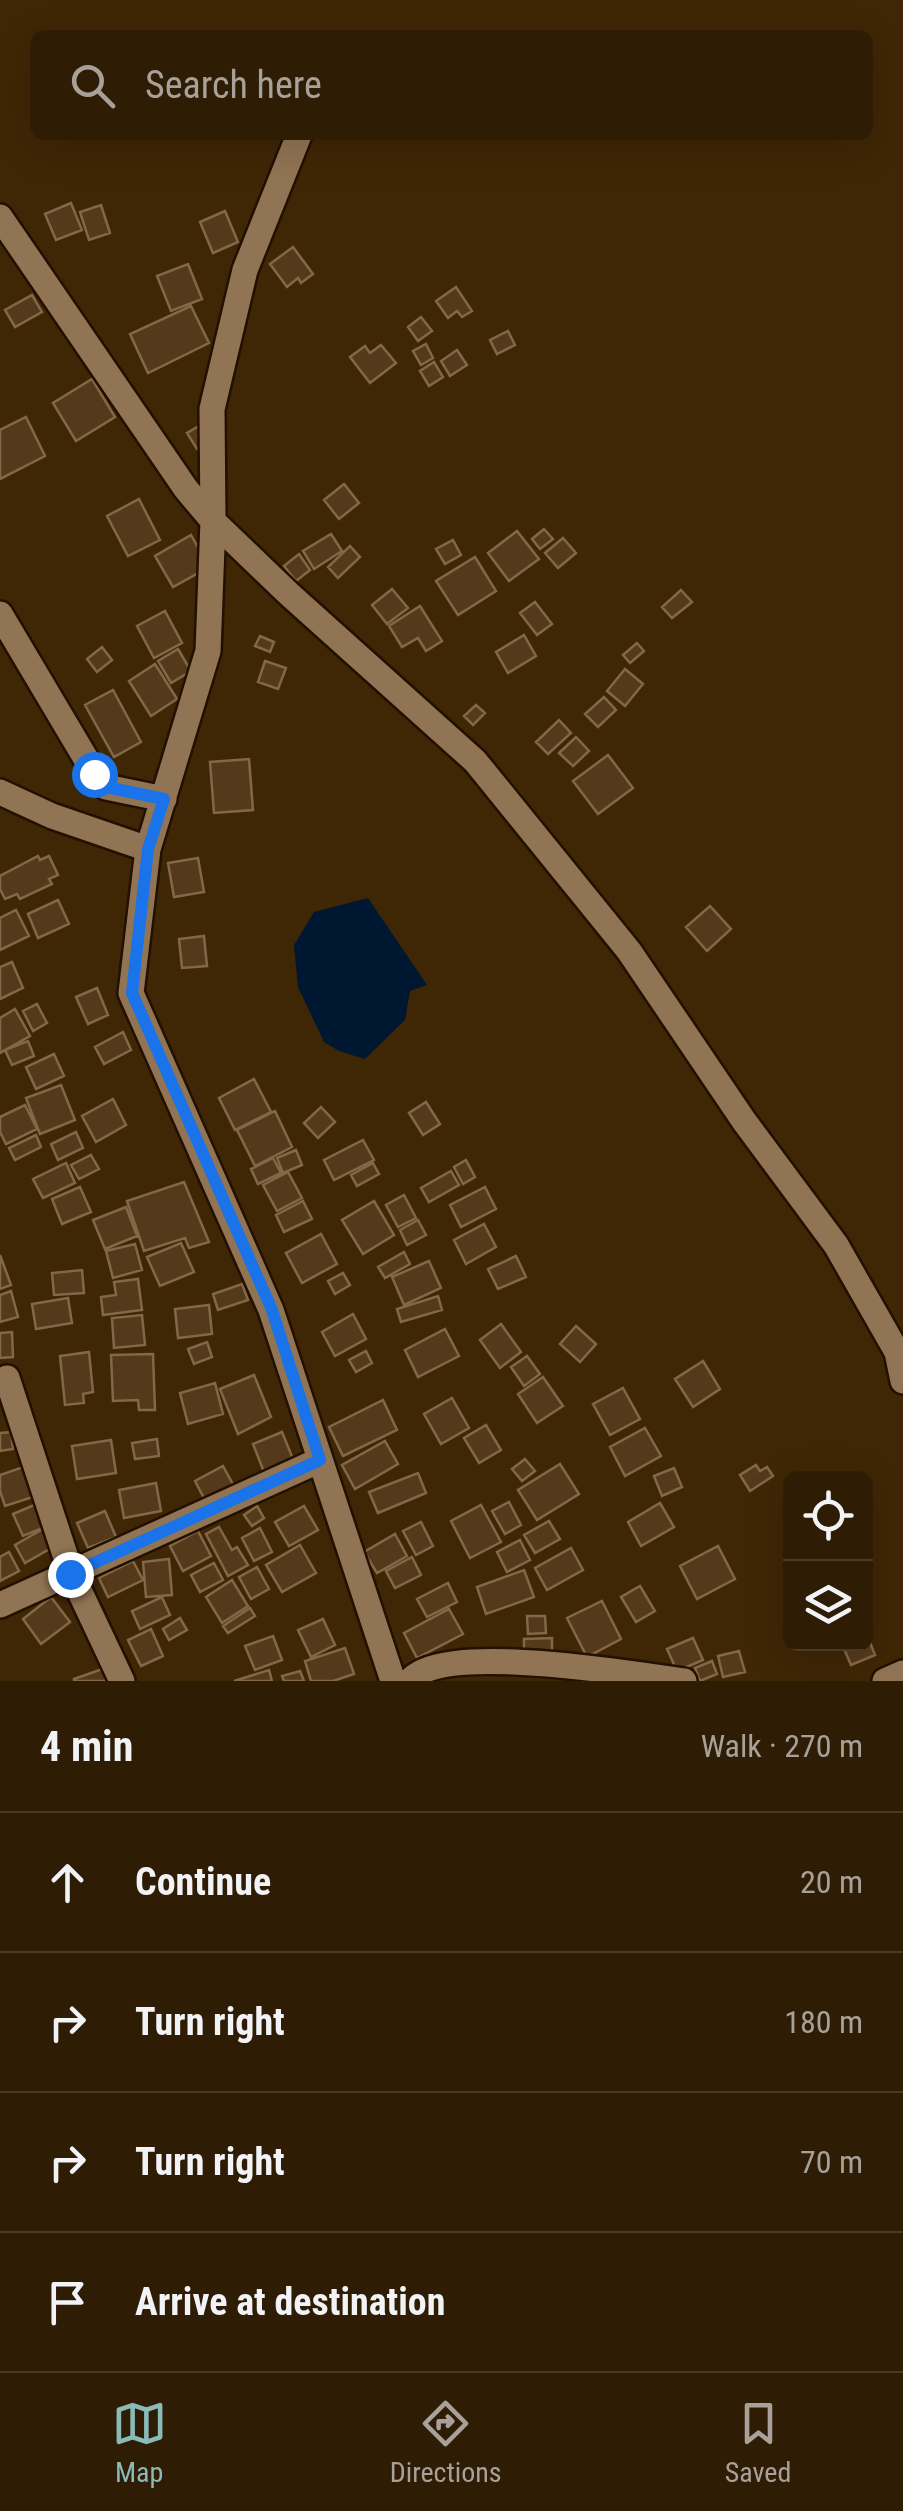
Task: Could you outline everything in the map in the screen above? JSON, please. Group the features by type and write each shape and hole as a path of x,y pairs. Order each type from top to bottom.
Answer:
{"street":[{"path":"297,140 245,270 212,410 208,651 148,849 132,993 272,1310 393,1681"},
{"path":"0,216 186,489 213,521 288,594 475,760 617,936 744,1121 836,1245 897,1352 903,1381"},
{"path":"0,614 94,774 106,787 164,799"},
{"path":"0,792 52,816 148,849"},
{"path":"7,1378 70,1574 122,1681"},
{"path":"0,1605 320,1460"},
{"path":"410,1681 416,1672 471,1660 610,1670 684,1681"},
{"path":"885,1681 903,1673"}],"water":[{"path":"368,898 427,985 410,991 405,1020 365,1059 324,1042 298,987 294,945 314,912"}],"building":[{"path":"71,203 82,230 56,240 45,214"},
{"path":"101,205 110,233 89,240 80,212"},
{"path":"225,211 238,242 213,253 200,222"},
{"path":"293,247 313,274 301,283 298,278 287,287 270,264"},
{"path":"188,264 202,299 171,311 157,276"},
{"path":"456,287 472,311 462,317 457,311 448,318 436,301"},
{"path":"32,295 42,312 15,327 5,310"},
{"path":"191,306 209,343 148,373 130,334"},
{"path":"421,317 432,331 418,341 408,327"},
{"path":"508,331 515,345 497,354 490,340"},
{"path":"426,344 433,358 421,365 413,351"},
{"path":"381,345 396,363 370,383 350,357 365,346 370,353"},
{"path":"457,350 467,365 450,376 441,361"},
{"path":"434,362 443,377 429,386 420,371"},
{"path":"92,379 115,417 76,441 53,403"},
{"path":"26,417 45,456 0,479 0,430"},
{"path":"199,426 208,441 197,449 187,433"},
{"path":"344,484 359,503 339,519 324,500"},
{"path":"139,499 160,540 128,556 107,516"},
{"path":"544,529 553,539 540,549 532,539"},
{"path":"517,531 539,559 509,581 488,553"},
{"path":"331,534 342,551 314,569 303,551"},
{"path":"191,535 209,567 173,587 155,556"},
{"path":"563,538 576,553 558,568 545,553"},
{"path":"453,540 461,555 445,564 436,549"},
{"path":"350,546 360,557 338,578 328,567"},
{"path":"299,554 310,570 296,581 284,566"},
{"path":"475,557 496,591 458,615 436,581"},
{"path":"392,589 408,608 387,624 372,605"},
{"path":"681,590 692,602 672,618 662,607"},
{"path":"535,602 552,624 537,635 520,613"},
{"path":"420,606 442,641 426,651 418,638 402,647 389,626"},
{"path":"165,611 182,643 154,658 137,626"},
{"path":"524,635 536,656 508,673 496,652"},
{"path":"260,636 274,642 270,652 255,646"},
{"path":"637,643 644,651 630,663 623,655"},
{"path":"102,647 112,660 97,672 87,659"},
{"path":"178,649 191,671 171,683 158,661"},
{"path":"265,661 286,668 278,689 258,682"},
{"path":"155,664 177,699 151,716 129,681"},
{"path":"625,669 643,684 625,706 607,691"},
{"path":"113,690 141,742 114,757 85,705"},
{"path":"604,697 616,710 598,727 585,714"},
{"path":"476,705 485,713 473,725 464,716"},
{"path":"559,720 571,733 548,754 536,742"},
{"path":"576,737 589,751 573,766 559,753"},
{"path":"608,755 633,788 598,814 573,781"},
{"path":"249,759 253,810 214,813 210,762"},
{"path":"38,856 40,860 49,856 58,875 49,879 52,884 20,899 17,894 5,899 0,876"},
{"path":"198,858 204,892 174,897 168,863"},
{"path":"58,900 69,924 38,938 28,914"},
{"path":"710,906 731,929 707,951 686,927"},
{"path":"16,910 29,936 0,950 0,918"},
{"path":"204,936 207,966 182,968 179,939"},
{"path":"12,962 23,988 0,999 0,967"},
{"path":"97,988 108,1015 88,1024 76,997"},
{"path":"37,1004 47,1023 33,1031 23,1011"},
{"path":"15,1009 30,1036 0,1053 0,1018"},
{"path":"123,1032 131,1050 104,1064 95,1047"},
{"path":"28,1041 34,1056 12,1065 5,1050"},
{"path":"54,1054 64,1076 36,1089 26,1067"},
{"path":"254,1079 271,1112 235,1130 219,1098"},
{"path":"61,1085 75,1120 40,1134 26,1098"},
{"path":"113,1099 126,1125 96,1142 82,1116"},
{"path":"426,1102 440,1124 423,1135 409,1113"},
{"path":"25,1105 37,1129 6,1144 0,1132 0,1117"},
{"path":"321,1107 335,1122 318,1138 304,1123"},
{"path":"275,1111 292,1147 255,1166 237,1130"},
{"path":"76,1132 83,1148 58,1160 51,1144"},
{"path":"36,1135 41,1147 15,1160 9,1148"},
{"path":"363,1140 374,1160 334,1180 324,1160"},
{"path":"296,1150 302,1165 283,1173 277,1158"},
{"path":"91,1155 99,1169 79,1179 71,1165"},
{"path":"273,1158 281,1173 258,1184 251,1169"},
{"path":"466,1160 475,1177 463,1184 454,1167"},
{"path":"66,1163 75,1183 43,1198 33,1179"},
{"path":"373,1163 379,1174 357,1186 351,1175"},
{"path":"451,1171 459,1185 429,1202 421,1188"},
{"path":"288,1172 302,1198 277,1211 263,1185"},
{"path":"184,1182 209,1242 189,1248 185,1238 144,1251 127,1201"},
{"path":"80,1187 91,1212 62,1224 52,1199"},
{"path":"485,1187 496,1209 461,1227 450,1205"},
{"path":"404,1195 416,1218 398,1227 386,1205"},
{"path":"303,1201 312,1219 284,1232 276,1215"},
{"path":"374,1201 394,1235 363,1254 342,1220"},
{"path":"126,1207 137,1236 105,1249 93,1220"},
{"path":"418,1220 426,1235 407,1245 400,1230"},
{"path":"484,1224 496,1247 466,1264 454,1240"},
{"path":"321,1234 337,1264 302,1283 286,1253"},
{"path":"181,1243 194,1272 160,1286 147,1257"},
{"path":"135,1244 142,1270 113,1278 106,1251"},
{"path":"404,1252 410,1264 385,1278 378,1267"},
{"path":"0,1255 11,1285 0,1289"},
{"path":"516,1256 526,1277 498,1289 488,1269"},
{"path":"429,1261 441,1288 404,1305 392,1277"},
{"path":"82,1270 84,1293 54,1295 52,1273"},
{"path":"343,1273 350,1285 335,1294 328,1281"},
{"path":"138,1279 142,1310 103,1315 101,1297 116,1295 114,1282"},
{"path":"242,1284 248,1300 218,1310 213,1294"},
{"path":"11,1291 18,1317 0,1322 0,1295"},
{"path":"438,1296 442,1310 401,1322 397,1309"},
{"path":"68,1298 72,1323 36,1329 32,1304"},
{"path":"209,1305 212,1334 178,1338 175,1309"},
{"path":"353,1314 366,1339 335,1356 322,1332"},
{"path":"142,1315 145,1345 114,1348 112,1318"},
{"path":"501,1324 521,1352 500,1368 480,1340"},
{"path":"576,1326 596,1344 580,1362 560,1344"},
{"path":"445,1329 459,1356 418,1377 405,1350"},
{"path":"12,1332 13,1357 0,1358 0,1333"},
{"path":"207,1342 212,1357 194,1364 188,1349"},
{"path":"366,1351 372,1363 356,1372 349,1360"},
{"path":"89,1352 93,1392 83,1394 84,1403 65,1405 60,1356"},
{"path":"153,1354 155,1410 139,1410 138,1400 113,1401 111,1355"},
{"path":"527,1356 540,1374 524,1386 511,1367"},
{"path":"703,1361 720,1389 693,1407 675,1379"},
{"path":"254,1375 271,1417 238,1434 220,1389"},
{"path":"543,1377 563,1406 537,1423 518,1394"},
{"path":"215,1383 223,1414 188,1424 180,1393"},
{"path":"623,1388 640,1419 610,1435 593,1404"},
{"path":"452,1398 469,1428 441,1444 424,1414"},
{"path":"383,1400 397,1430 343,1456 329,1427"},
{"path":"486,1425 501,1450 479,1463 464,1438"},
{"path":"645,1428 661,1456 625,1476 610,1447"},
{"path":"11,1432 13,1449 0,1451 0,1433"},
{"path":"282,1432 293,1459 264,1472 253,1444"},
{"path":"157,1439 159,1456 135,1459 132,1443"},
{"path":"111,1440 116,1473 77,1479 72,1446"},
{"path":"385,1441 398,1464 355,1489 342,1465"},
{"path":"525,1459 535,1471 522,1481 512,1469"},
{"path":"560,1464 579,1494 537,1520 518,1490"},
{"path":"29,1465 39,1495 5,1506 0,1475"},
{"path":"756,1465 760,1471 767,1467 773,1476 750,1491 740,1475"},
{"path":"223,1466 235,1488 206,1502 195,1481"},
{"path":"674,1468 682,1487 662,1496 654,1476"},
{"path":"418,1473 426,1493 378,1513 369,1492"},
{"path":"156,1483 161,1511 124,1518 119,1490"},
{"path":"41,1502 52,1524 23,1536 13,1514"},
{"path":"509,1502 521,1525 505,1534 492,1511"},
{"path":"660,1503 674,1527 641,1546 628,1522"},
{"path":"481,1505 501,1542 470,1558 451,1521"},
{"path":"257,1506 264,1518 252,1526 244,1515"},
{"path":"304,1506 318,1530 289,1546 275,1522"},
{"path":"105,1511 116,1537 88,1548 77,1523"},
{"path":"549,1521 560,1539 535,1553 524,1535"},
{"path":"421,1522 433,1546 416,1555 403,1531"},
{"path":"219,1527 232,1550 237,1547 248,1565 228,1576 206,1534"},
{"path":"260,1528 272,1552 254,1561 242,1538"},
{"path":"43,1529 53,1547 25,1563 15,1545"},
{"path":"198,1531 211,1556 183,1571 170,1546"},
{"path":"395,1534 407,1556 377,1573 364,1552"},
{"path":"520,1540 530,1560 507,1572 497,1552"},
{"path":"300,1545 316,1573 282,1592 266,1565"},
{"path":"718,1546 735,1579 697,1599 680,1566"},
{"path":"571,1548 583,1570 547,1590 535,1568"},
{"path":"9,1552 19,1571 0,1581 0,1557"},
{"path":"412,1557 421,1575 395,1588 386,1571"},
{"path":"169,1559 172,1595 146,1597 143,1562"},
{"path":"133,1561 143,1580 108,1597 99,1578"},
{"path":"214,1563 223,1580 200,1592 191,1575"},
{"path":"257,1567 269,1589 251,1599 239,1577"},
{"path":"524,1570 534,1597 486,1614 477,1587"},
{"path":"232,1580 248,1606 222,1623 206,1597"},
{"path":"448,1583 457,1602 427,1617 417,1599"},
{"path":"640,1586 655,1611 636,1622 621,1597"},
{"path":"51,1597 70,1622 41,1644 23,1619"},
{"path":"162,1597 170,1615 140,1629 132,1611"},
{"path":"602,1601 621,1639 587,1657 567,1618"},
{"path":"250,1608 255,1616 228,1633 223,1626"},
{"path":"449,1609 463,1634 417,1658 404,1633"},
{"path":"527,1616 545,1616 546,1633 528,1634"},
{"path":"180,1618 187,1630 169,1640 163,1629"},
{"path":"323,1619 335,1645 311,1657 298,1630"},
{"path":"151,1629 163,1656 141,1666 128,1640"},
{"path":"273,1636 282,1660 255,1670 245,1646"},
{"path":"552,1638 552,1653 524,1653 524,1639"},
{"path":"693,1638 703,1660 677,1671 667,1649"},
{"path":"345,1648 354,1674 333,1681 311,1681 305,1661"},
{"path":"873,1650 875,1655 851,1665 845,1651"},
{"path":"739,1651 745,1672 723,1677 718,1656"},
{"path":"712,1661 717,1674 700,1681 695,1668"},
{"path":"105,1668 109,1681 74,1681 74,1679"},
{"path":"269,1670 272,1681 234,1681"},
{"path":"300,1671 304,1681 284,1681 282,1676"}],"route":[{"path":"70,1574 320,1460 272,1310 132,993 148,849 164,799 106,787 94,774"}]}
